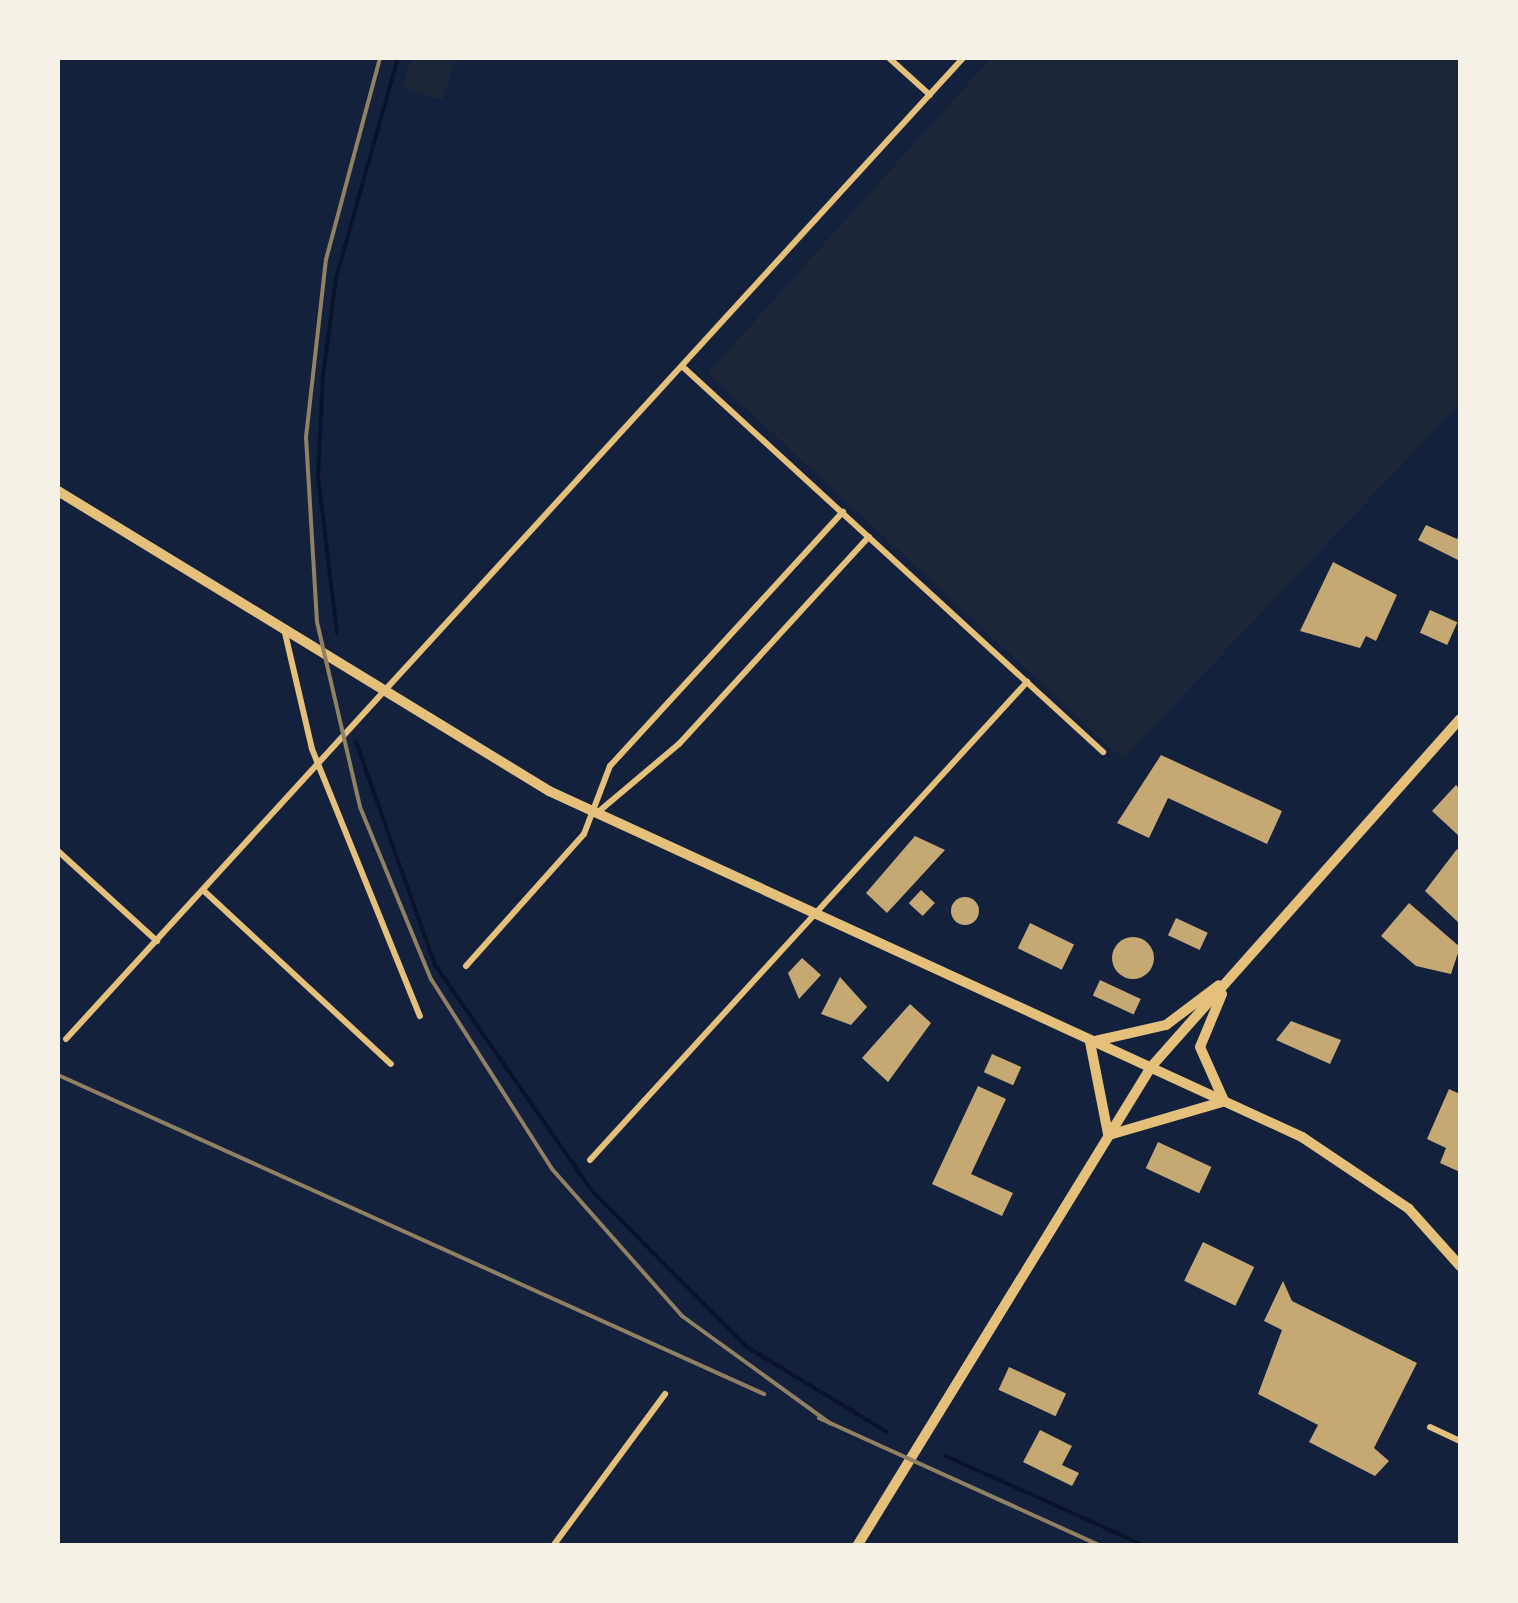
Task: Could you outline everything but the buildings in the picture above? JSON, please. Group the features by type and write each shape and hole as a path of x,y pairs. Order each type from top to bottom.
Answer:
{"main road":[{"path":"58,491 384,694 596,813 1224,1101 1370,1180 1460,1266"},
{"path":"857,1546 1151,1068 1460,719"},
{"path":"1090,1042 1166,1025 1232,976"},
{"path":"1224,1101 1200,1047 1232,976"},
{"path":"1090,1042 1108,1135"},
{"path":"1108,1135 1224,1101"}],"street":[{"path":"889,58 930,94"},
{"path":"66,1039 963,58"},
{"path":"683,366 1103,752"},
{"path":"596,813 610,766 843,512"},
{"path":"466,966 596,813 679,744 870,537"},
{"path":"286,632 319,764 420,1016"},
{"path":"590,1160 1027,682"},
{"path":"58,851 156,941"},
{"path":"203,890 391,1064"},
{"path":"553,1546 665,1394"},
{"path":"1430,1426 1460,1441"}],"shaded area":[{"path":"412,58 456,58 442,100 402,88"},
{"path":"991,58 1460,58 1460,403 1123,759 708,373"}],"waterway":[{"path":"337,633 318,477 323,376 336,278 398,58"},
{"path":"356,742 435,965 592,1191 747,1347 887,1432"},
{"path":"946,1456 1145,1546"}],"railway":[{"path":"380,58 326,259 306,437 317,622 360,807 431,979 552,1169 682,1316 830,1423"},
{"path":"58,1075 764,1394"},
{"path":"819,1418 1101,1546"}]}
